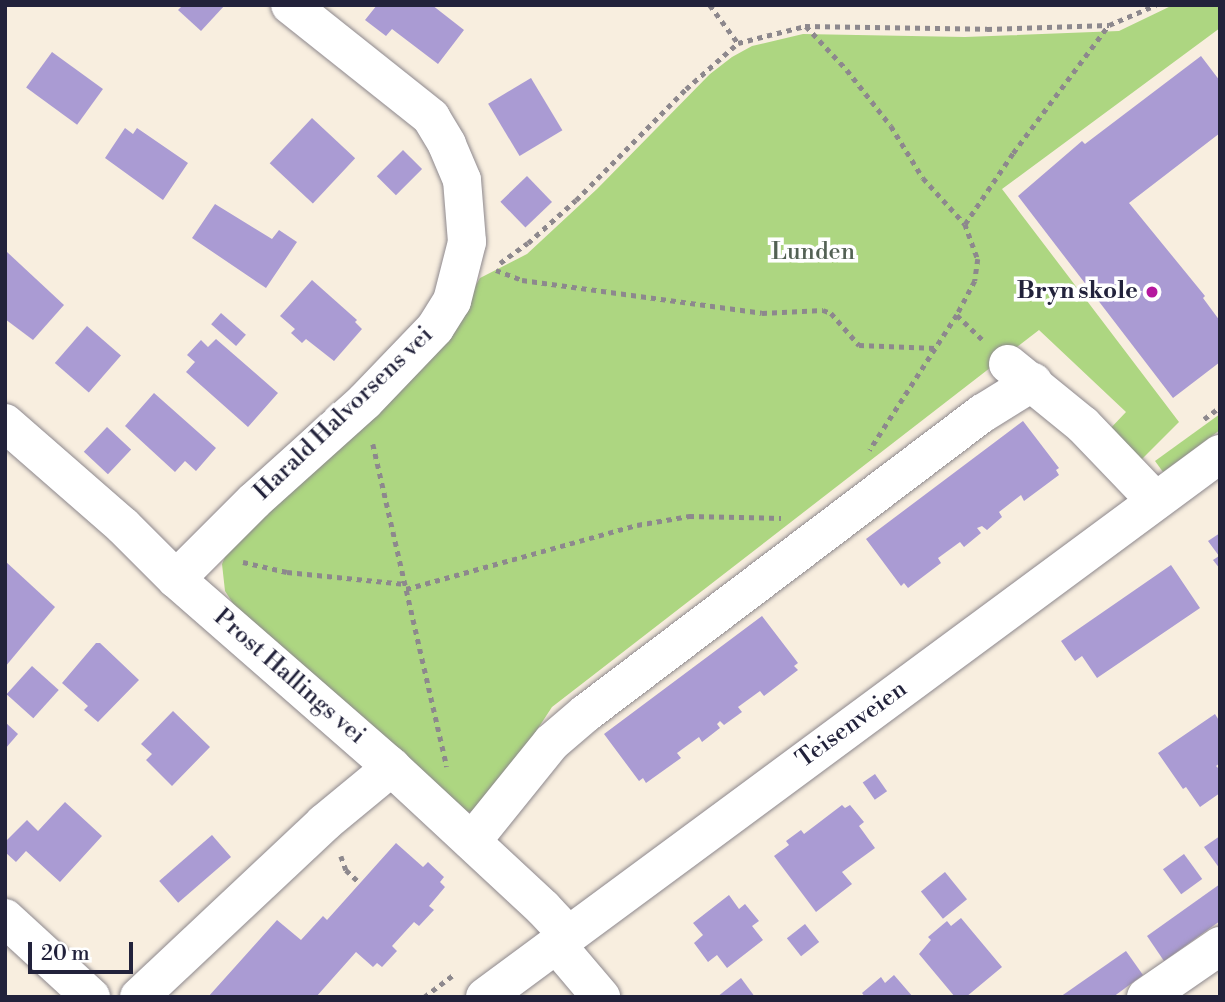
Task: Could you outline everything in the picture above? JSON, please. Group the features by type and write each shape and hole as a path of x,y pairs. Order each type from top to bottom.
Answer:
{"street":[{"name":"Harald Halvorsens vei","path":"176,579 254,500 362,403 435,328 452,301 467,242 461,180 447,144 431,117 290,5"},
{"path":"463,833 561,734 983,413 1021,373 1083,425 1156,501"},
{"name":"Prost Hallings vei","path":"5,423 123,526 176,579 392,767 463,833 562,940 601,997"},
{"name":"Teisenveien","path":"485,997 1220,454"},
{"path":"139,997 324,823 392,767"},
{"path":"5,918 91,997"},
{"path":"1146,997 1220,946"}],"path":[{"path":"710,5 738,43"},
{"path":"936,348 859,345 831,313 823,310 762,313 522,280 492,269 528,243 576,200 686,89 738,43 805,26 987,29 1109,25 1156,5"},
{"path":"965,225 1013,153 1109,25"},
{"path":"805,26 847,70 891,126 923,178 965,225 978,259 975,281 936,348 868,453"},
{"path":"362,403 463,833"},
{"path":"203,552 287,572 406,586 637,525 689,516 842,520"}],"green space":[{"name":"Lunden","path":"1173,5 1220,5 1220,28 1002,189 1179,422 1137,464 1107,432 1126,412 1039,330 552,707 491,800 480,810 466,812 236,608 225,591 222,564 232,541 453,324 480,278 527,254 597,189 710,74 732,57 752,46 803,34 965,37 1119,31"},
{"path":"1220,414 1220,430 1163,472 1155,461"}],"building":[{"path":"183,5 225,5 201,31 178,10"},
{"path":"377,5 432,5 464,30 438,64 392,29 386,36 365,20"},
{"path":"52,52 103,89 77,125 26,88"},
{"name":"Bryn skole","path":"1201,56 1220,81 1220,133 1129,203 1205,296 1203,298 1220,321 1220,362 1173,398 1018,196 1082,141 1085,144"},
{"path":"531,78 562,130 520,156 488,104"},
{"path":"312,118 355,158 313,204 270,163"},
{"path":"125,128 133,134 137,128 188,163 163,200 105,158"},
{"path":"403,150 422,169 396,195 377,176"},
{"path":"527,176 552,202 525,228 500,202"},
{"path":"215,204 272,239 279,230 297,242 266,288 192,238"},
{"path":"7,252 64,305 33,340 5,319"},
{"path":"312,280 357,320 355,322 362,329 334,361 306,339 302,343 291,333 295,329 280,316"},
{"path":"221,313 246,335 236,346 211,324"},
{"path":"87,326 121,356 89,393 55,363"},
{"path":"216,339 278,393 248,427 186,372 195,362 187,355 201,340 208,347"},
{"path":"154,393 216,448 196,471 185,461 175,472 125,426"},
{"path":"1023,421 1059,468 1056,470 1059,475 1024,501 1021,495 999,512 1002,517 987,530 982,526 977,528 981,533 964,547 960,542 938,558 941,563 908,588 904,583 901,586 866,539"},
{"path":"107,427 131,450 108,474 84,452"},
{"path":"1220,533 1220,569 1213,560 1219,556 1208,541"},
{"path":"5,561 55,607 5,667"},
{"path":"1171,565 1200,608 1097,678 1082,656 1075,661 1061,641"},
{"path":"762,616 798,663 794,666 798,670 764,696 760,691 738,707 742,712 724,725 720,721 717,724 720,728 702,742 699,737 677,753 681,758 646,783 643,778 639,781 604,734"},
{"path":"96,643 100,643 139,680 98,722 84,710 88,706 62,683"},
{"path":"32,666 59,690 33,718 7,694"},
{"path":"173,711 210,747 172,786 146,760 152,754 141,744"},
{"path":"1215,714 1220,722 1220,763 1216,766 1220,770 1220,793 1200,807 1186,787 1183,789 1158,753"},
{"path":"5,722 18,734 5,749"},
{"path":"875,774 887,791 875,800 863,783"},
{"path":"65,802 102,836 60,882 26,851 16,862 5,852 5,842 27,820 38,831"},
{"path":"842,805 845,808 850,805 864,822 859,826 875,848 842,872 852,884 816,912 774,856 789,845 786,841 801,830 804,834"},
{"path":"212,835 231,857 178,903 159,881"},
{"path":"1220,836 1220,869 1204,847"},
{"path":"396,843 423,867 428,862 444,877 440,882 445,887 429,906 434,910 419,926 414,922 392,946 397,951 382,967 377,963 373,967 356,952 316,997 208,997 277,920 301,940 323,916 327,920"},
{"path":"1184,854 1202,879 1181,894 1163,869"},
{"path":"945,872 967,899 943,919 921,892"},
{"path":"1220,884 1220,921 1164,961 1147,936"},
{"path":"729,895 739,909 745,904 759,921 752,926 763,940 727,968 717,955 708,962 694,943 703,935 693,923"},
{"path":"961,918 1002,967 966,997 955,997 919,954 931,940 928,937 947,921 951,926"},
{"path":"805,924 819,942 801,956 787,938"},
{"path":"1126,951 1143,975 1113,997 1060,997"},
{"path":"894,975 913,997 865,997 862,993 881,977 885,983"},
{"path":"741,978 755,997 717,997"}],"place":[{"name":"Bryn skole","path":"1152,292"}]}
